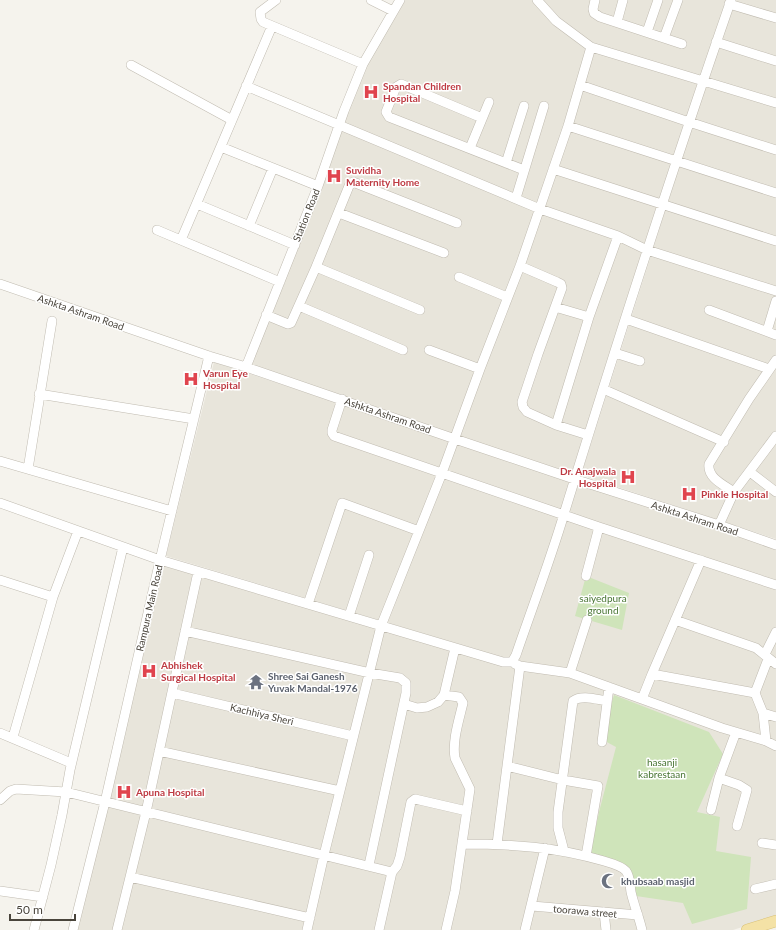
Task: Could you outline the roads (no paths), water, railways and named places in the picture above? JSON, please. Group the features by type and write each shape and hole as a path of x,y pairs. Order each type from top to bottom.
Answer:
{"main road":[{"path":"747,930 776,920"}],"street":[{"path":"276,0 263,9 260,16 263,22 363,64"},
{"path":"371,0 393,12"},
{"name":"Station Road","path":"246,367 318,186 344,111 363,64 400,0"},
{"path":"538,0 556,21 591,47 776,103"},
{"path":"596,0 593,9 594,13 600,17 682,44"},
{"path":"617,22 623,0"},
{"path":"647,32 658,0"},
{"path":"664,38 678,0"},
{"path":"512,662 516,655 564,514 676,160 730,1 776,18"},
{"path":"181,240 272,26"},
{"path":"716,42 776,61"},
{"path":"307,930 324,854 381,626 442,473 507,297 520,266 568,126 591,47"},
{"path":"131,66 232,120"},
{"path":"482,118 401,84 396,87 386,110 389,117 524,170"},
{"path":"580,85 776,150"},
{"path":"246,86 540,209 618,236 647,250 776,291"},
{"path":"470,148 489,102"},
{"path":"506,163 524,106"},
{"path":"516,198 544,106"},
{"path":"568,126 776,193"},
{"path":"221,147 318,186"},
{"path":"249,226 273,168"},
{"path":"553,169 776,241"},
{"path":"266,315 290,324 316,267 350,184 356,183 457,224"},
{"path":"197,204 294,245"},
{"path":"339,213 444,253"},
{"path":"157,230 280,282"},
{"path":"556,425 589,317 618,236"},
{"path":"520,266 561,284 562,288 522,402 523,407 527,412 556,425 588,435"},
{"path":"316,267 420,310"},
{"path":"459,277 507,297"},
{"name":"Ashkta Ashram Road","path":"0,284 209,356 342,399 455,439 776,545"},
{"path":"767,331 776,301"},
{"path":"299,306 403,350"},
{"path":"556,307 589,317"},
{"path":"709,310 776,335"},
{"path":"626,319 769,369"},
{"path":"28,470 39,394 52,321"},
{"path":"428,350 480,369"},
{"path":"615,353 640,361"},
{"name":"Rampura Main Road","path":"73,930 106,802 160,560 209,356"},
{"path":"734,492 712,476 709,470 709,464 724,442 749,399 776,360"},
{"path":"603,389 724,442"},
{"path":"39,394 194,419"},
{"path":"342,399 332,430 332,434 334,436 776,585"},
{"path":"719,525 734,492 774,442"},
{"path":"0,461 172,511"},
{"path":"750,472 776,492"},
{"path":"0,503 198,572 503,662 512,662 520,666 570,673 642,700 766,741 776,746"},
{"path":"308,604 342,503 419,531"},
{"path":"586,576 599,526"},
{"path":"13,737 53,598 78,531"},
{"path":"34,930 51,865 71,763 123,547"},
{"path":"349,616 370,555"},
{"path":"642,700 701,560"},
{"path":"117,930 146,812 198,572"},
{"path":"0,580 53,598"},
{"path":"570,673 587,620"},
{"path":"675,620 756,648 770,659"},
{"path":"186,630 370,673 400,678 406,683 404,704 368,865"},
{"path":"766,741 763,713 755,693 770,659 776,632"},
{"path":"404,704 417,708 427,707 438,702 444,695 455,648"},
{"path":"497,844 520,666"},
{"path":"652,674 755,693"},
{"path":"602,742 610,687"},
{"name":"Kachhiya Sheri","path":"172,693 353,736"},
{"path":"444,695 459,697 463,703 454,754 470,790 455,890 446,930"},
{"path":"564,851 558,828 558,812 573,701 582,698 608,701"},
{"path":"763,713 776,717"},
{"path":"711,810 718,778 736,732"},
{"path":"0,733 13,737 71,763"},
{"path":"159,751 340,791"},
{"path":"507,766 563,780 598,786 586,856"},
{"path":"718,778 739,785 747,790 738,826"},
{"path":"0,800 10,791 16,789 66,792 324,854 392,872"},
{"path":"379,930 392,872 397,866 400,857 410,802 415,799 467,810"},
{"path":"762,843 776,845"},
{"path":"462,844 497,844 564,851 610,863 626,870 642,930"},
{"path":"525,930 545,848"},
{"path":"130,877 310,918"},
{"path":"755,889 776,884"},
{"path":"0,891 42,897"},
{"name":"toorawa street","path":"532,906 638,915"},
{"path":"604,912 606,930"}],"place":[{"name":"Spandan Children Hospital","path":"371,92"},
{"name":"Suvidha Maternity Home","path":"334,176"},
{"name":"Varun Eye Hospital","path":"191,379"},
{"name":"Dr. Anajwala Hospital","path":"628,477"},
{"name":"Pinkle Hospital","path":"689,494"},
{"name":"Abhishek Surgical Hospital","path":"149,671"},
{"name":"Shree Sai Ganesh Yuvak Mandal-1976","path":"256,682"},
{"name":"Apuna Hospital","path":"124,792"},
{"name":"khubsaab masjid","path":"609,881"}],"park label":[{"name":"saiyedpura ground","path":"603,604"},
{"name":"hasanji kabrestaan","path":"662,768"}]}
